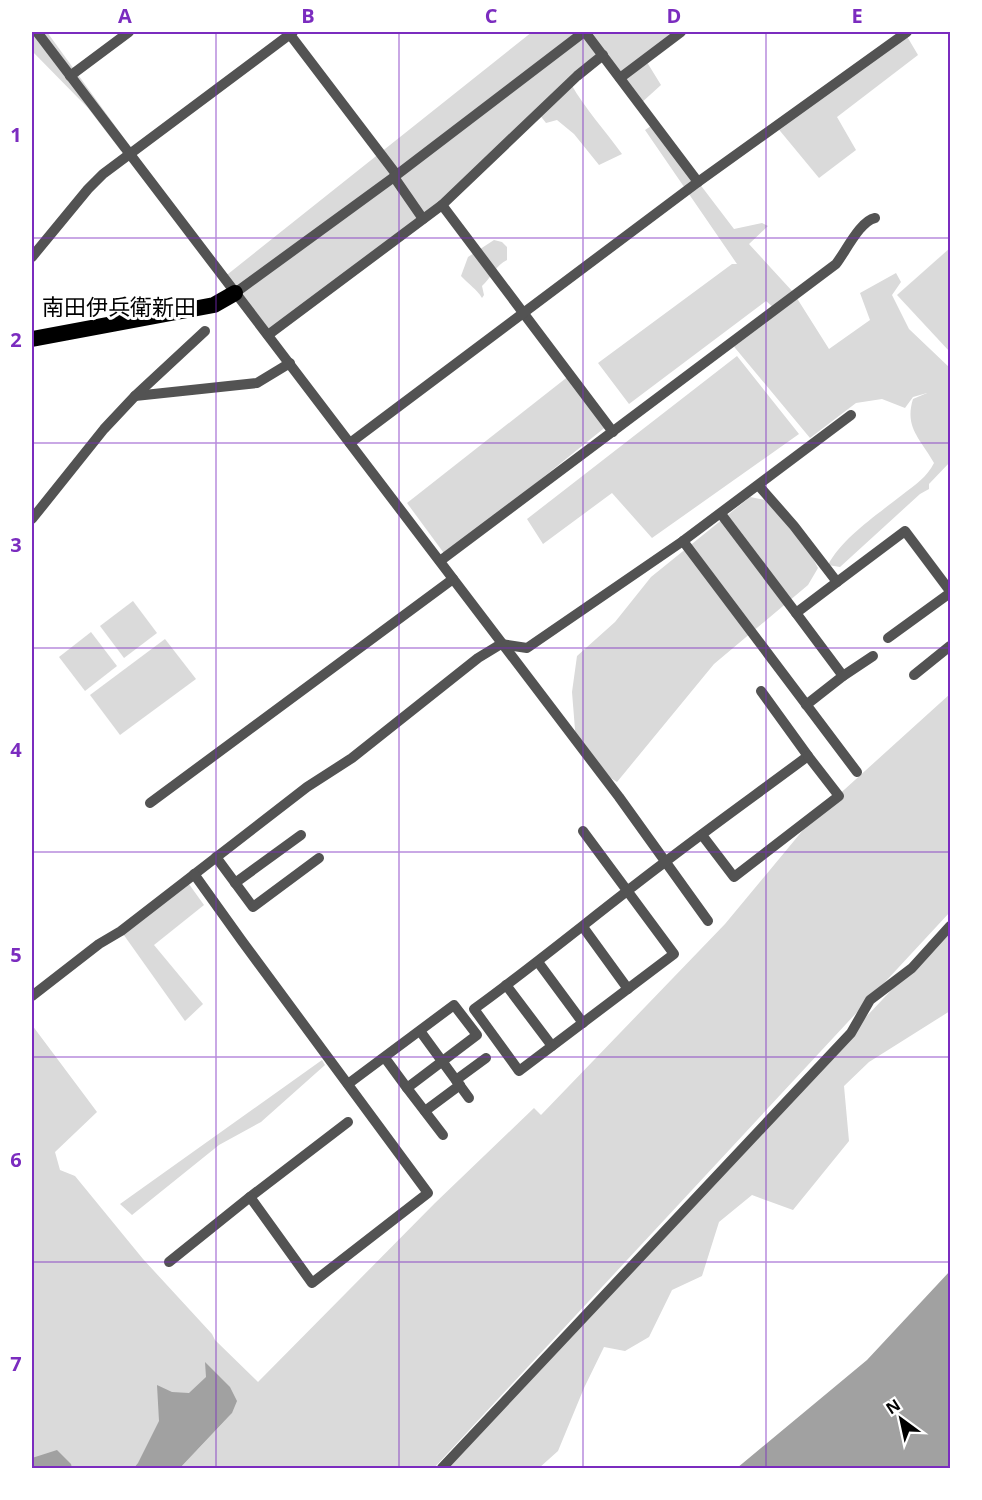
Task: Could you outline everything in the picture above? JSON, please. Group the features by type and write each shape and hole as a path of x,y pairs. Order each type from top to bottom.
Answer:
{"highway":[{"path":"32,339 214,305 235,293"}],"street":[{"path":"37,32 619,797 708,921"},
{"path":"70,76 129,32"},
{"path":"32,257 88,189 129,153 290,32 395,176 423,219"},
{"path":"235,293 395,176 585,32 698,182"},
{"path":"620,78 681,32"},
{"path":"350,442 698,182 907,32"},
{"path":"268,334 442,205 577,76 603,55"},
{"path":"442,205 613,432"},
{"path":"440,561 836,264 861,226 867,219 875,218"},
{"path":"32,519 104,429 135,396 205,331"},
{"path":"135,396 257,383 290,363"},
{"path":"32,996 99,944 122,932 216,857 352,758 477,658 501,644 527,648 683,541 851,415"},
{"path":"759,486 794,526 837,582"},
{"path":"720,514 843,676"},
{"path":"796,614 905,531 951,592 888,638"},
{"path":"683,541 857,772"},
{"path":"150,803 453,579"},
{"path":"914,675 951,646"},
{"path":"806,705 843,676 873,657"},
{"path":"702,835 734,877 839,796 761,690"},
{"path":"583,831 628,891 674,954 519,1071 474,1009 538,962 583,927 628,891 664,862 808,756"},
{"path":"236,883 301,835"},
{"path":"216,857 254,907 319,858"},
{"path":"194,874 428,1193 312,1283 250,1197"},
{"path":"442,1468 851,1033 870,1000 912,968 951,926"},
{"path":"583,927 628,989"},
{"path":"538,962 583,1023"},
{"path":"506,985 552,1046"},
{"path":"348,1084 454,1005 477,1035 407,1088"},
{"path":"420,1031 469,1098"},
{"path":"385,1058 443,1136"},
{"path":"425,1111 486,1058"},
{"path":"169,1262 348,1122"}],"shaded area":[{"path":"32,32 47,32 129,145 121,151 88,108 32,51"},
{"path":"532,32 681,32 645,59 661,85 640,104 603,55 571,84 622,154 599,165 574,134 557,120 546,123 539,114 440,202 268,335 223,278"},
{"path":"905,33 918,55 837,117 856,150 819,178 776,126"},
{"path":"654,124 734,229 762,223 768,226 749,244 793,292 829,349 870,320 860,293 896,273 901,282 892,295 909,329 950,368 950,462 929,484 929,489 920,494 840,567 828,565 842,545 920,480 934,463 915,433 911,418 913,399 927,393 913,397 905,408 882,399 856,403 810,438 731,343 775,309 766,301 629,404 598,363 732,264 737,264 645,130"},
{"path":"494,240 502,242 507,247 507,260 482,286 484,295 482,298 461,276 468,257"},
{"path":"950,248 950,352 897,295"},
{"path":"737,356 799,434 652,538 612,493 543,544 527,519"},
{"path":"570,375 608,425 446,556 407,503"},
{"path":"750,497 766,500 801,536 818,568 808,585 714,664 617,782 598,770 576,742 572,692 577,656 615,622 651,577"},
{"path":"133,601 157,633 124,658 100,626"},
{"path":"91,632 117,666 85,691 59,657"},
{"path":"165,639 196,679 120,735 90,695"},
{"path":"950,694 950,912 434,1468 180,1468 232,1413 161,1468 32,1468 32,1025 97,1112 55,1152 60,1170 75,1176 143,1259 215,1340 258,1382 435,1203 534,1108 541,1115 725,924 813,818"},
{"path":"186,880 204,905 154,945 203,1004 185,1021 121,931"},
{"path":"950,928 950,1011 869,1062 844,1086 849,1141 793,1210 752,1195 719,1222 702,1276 672,1290 649,1337 625,1351 604,1347 558,1451 539,1468 440,1468"},
{"path":"322,1060 325,1065 261,1122 219,1145 132,1215 120,1204"},
{"path":"950,1271 950,1468 737,1468 867,1360"},
{"path":"205,1362 230,1387 237,1401 232,1413 180,1468 134,1468 159,1421 157,1385 172,1392 189,1393 206,1377"},
{"path":"57,1450 72,1468 32,1468 32,1458"}],"district":[{"name":"南田伊兵衛新田","path":"119,306"}]}
